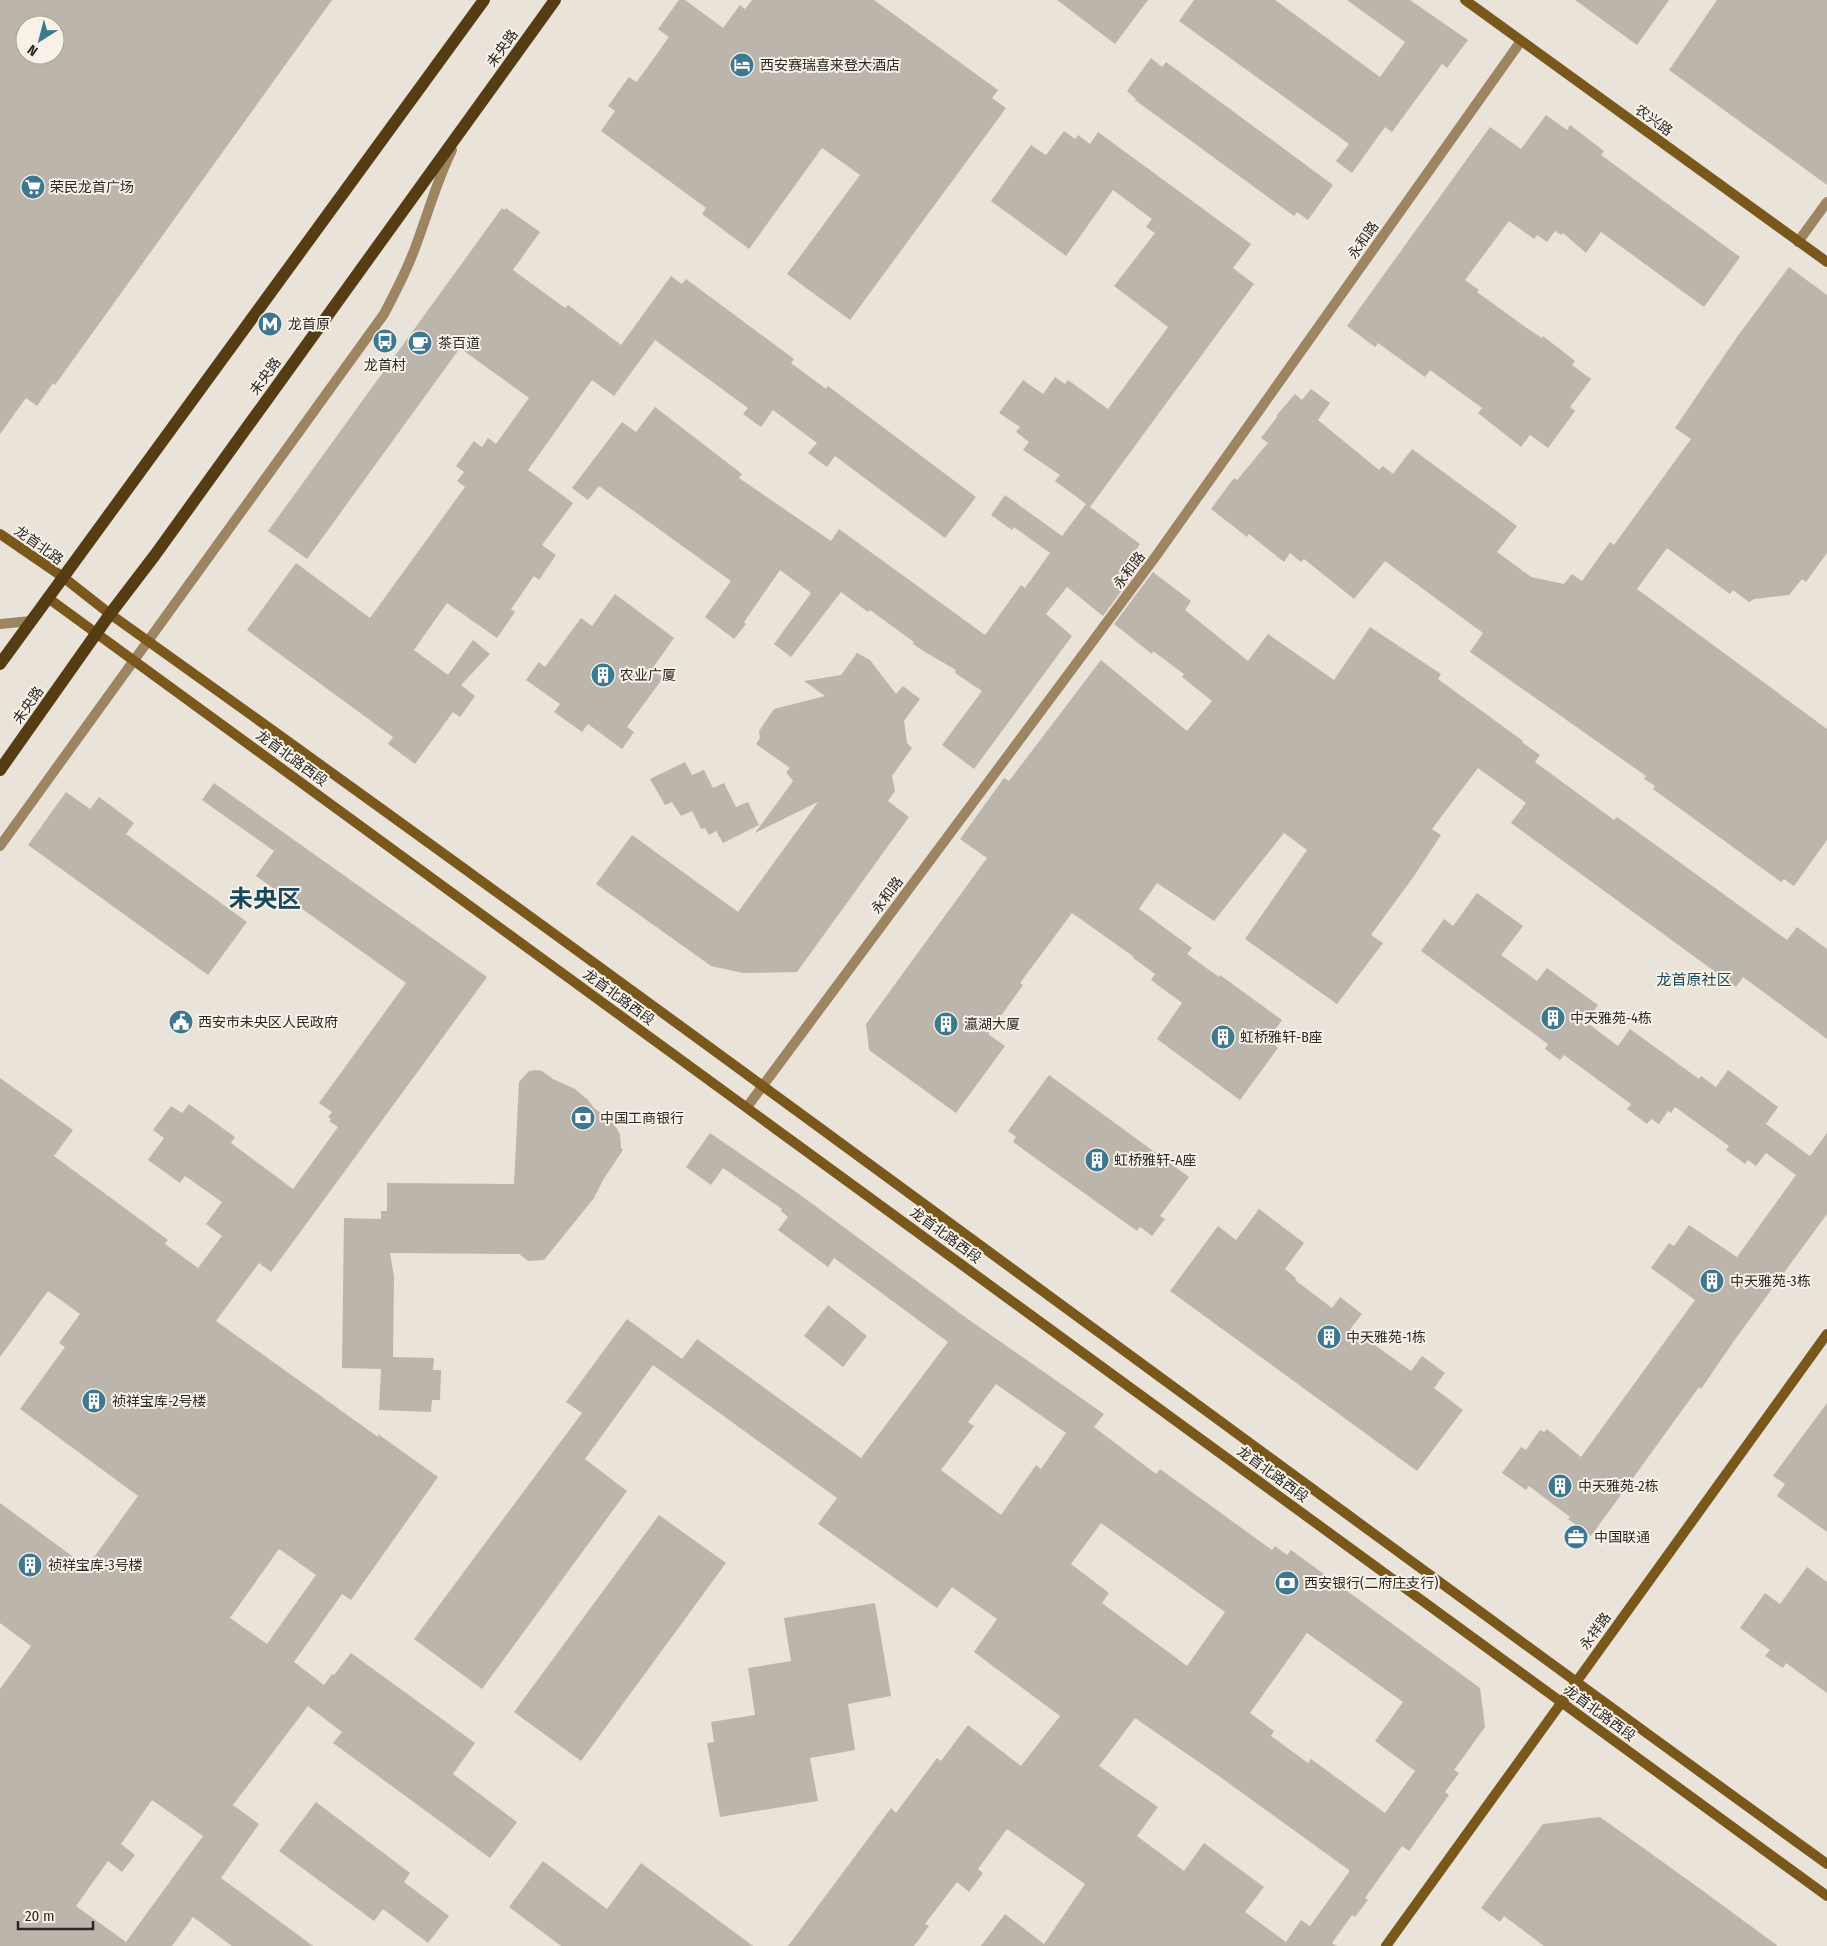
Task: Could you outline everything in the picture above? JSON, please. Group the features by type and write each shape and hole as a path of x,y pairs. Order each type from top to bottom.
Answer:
{"main road":[{"path":"0,664 484,0"},
{"name":"未央路","path":"0,770 110,614 155,555 555,0"}],"street":[{"name":"农兴路","path":"1465,0 1827,262"},
{"name":"永和路","path":"747,1107 1156,556 1521,41"},
{"path":"0,846 384,314 403,278 446,162 464,127"},
{"path":"1798,242 1827,202"},
{"name":"龙首北路","path":"0,534 63,578"},
{"name":"龙首北路西段","path":"63,578 1827,1864"},
{"name":"龙首北路西段","path":"48,598 1827,1896"},
{"path":"0,624 31,621"},
{"name":"永祥路","path":"1386,1946 1827,1334"}],"building":[{"path":"0,0 332,0 55,385 53,383 37,406 26,398 0,434"},
{"path":"679,0 685,0 723,28 740,5 745,9 752,0 874,0 998,90 992,98 1006,108 850,320 787,274 860,175 822,148 749,249 702,214 706,208 601,131 615,111 608,106 629,77 636,82 669,37 658,29"},
{"path":"1057,0 1148,0 1115,44"},
{"path":"1194,0 1275,0 1380,77 1405,42 1347,0 1410,0 1468,40 1447,68 1442,64 1392,132 1385,127 1352,173 1336,161 1349,144 1179,21"},
{"path":"1575,0 1669,0 1637,45"},
{"path":"1717,0 1827,0 1827,185 1669,70"},
{"path":"1151,58 1162,67 1166,62 1333,185 1308,220 1297,212 1294,216 1135,100 1127,91"},
{"path":"1546,115 1567,130 1570,125 1604,151 1601,155 1740,257 1704,307 1601,232 1586,253 1563,233 1561,235 1555,231 1547,242 1537,235 1534,239 1509,221 1465,280 1479,290 1477,292 1531,331 1542,338 1543,336 1575,361 1572,365 1591,379 1570,407 1575,411 1548,448 1530,435 1521,447 1478,413 1482,408 1430,370 1425,377 1378,343 1375,347 1347,326 1490,127 1521,149"},
{"path":"1064,131 1075,139 1078,135 1090,144 1098,132 1251,244 1233,268 1254,284 1090,507 1140,544 1132,556 1142,563 1103,616 1067,587 1046,614 1072,636 974,769 942,745 982,691 955,673 956,670 913,644 914,642 870,610 868,612 841,592 791,657 774,644 811,593 780,570 744,622 746,624 734,639 705,617 731,581 599,486 588,500 572,488 622,422 636,432 655,407 742,474 739,478 831,541 839,529 985,635 1021,585 1025,588 1050,553 1014,527 1012,530 991,515 1005,495 1062,536 1086,504 1055,481 1060,475 1023,450 1029,442 1016,432 1020,427 999,413 1023,380 1043,394 1055,377 1065,384 1068,380 1108,409 1168,327 1114,286 1155,233 1146,227 1152,219 1113,190 1066,256 991,201 1031,145 1046,155"},
{"path":"502,208 505,210 506,208 540,232 513,270 565,308 568,305 621,345 671,276 682,284 686,279 794,359 791,363 826,389 828,386 976,497 945,538 835,456 827,467 808,453 817,443 773,410 761,427 743,414 748,408 655,340 614,396 592,380 528,470 573,503 542,545 556,555 539,580 534,576 511,609 515,612 497,638 447,603 414,650 448,675 473,640 490,654 461,685 475,696 460,717 453,712 415,764 388,744 393,737 247,630 296,563 370,618 465,487 457,481 464,472 456,466 474,441 482,447 488,438 496,444 529,398 460,348 307,559 268,531"},
{"path":"1789,267 1827,295 1827,553 1806,582 1802,579 1789,595 1754,599 1749,602 1733,590 1730,594 1667,548 1637,589 1827,729 1827,840 1794,886 1784,879 1781,882 1653,789 1655,786 1644,779 1646,776 1470,652 1483,633 1385,561 1354,599 1304,559 1301,562 1290,553 1284,562 1249,534 1247,537 1211,509 1234,478 1237,480 1268,443 1261,438 1276,416 1295,394 1302,400 1311,389 1330,403 1318,420 1379,470 1383,466 1393,474 1412,449 1517,526 1497,552 1531,577 1564,584 1572,574 1582,581 1610,542 1614,545 1691,439 1675,428 1737,337"},
{"path":"1153,572 1191,601 1185,610 1248,661 1268,634 1334,680 1370,627 1441,674 1438,679 1540,755 1535,762 1614,820 1617,817 1787,940 1797,927 1827,949 1827,1039 1743,977 1736,987 1511,823 1526,803 1478,768 1432,829 1441,835 1371,935 1383,943 1337,1004 1245,939 1307,850 1284,833 1214,921 1157,883 1139,909 1192,948 1187,954 1219,977 1220,975 1282,1020 1268,1040 1278,1048 1240,1100 1157,1039 1182,1003 1151,980 1155,974 1072,913 1020,983 1023,985 988,1034 1005,1046 956,1113 869,1050 866,1024 987,858 960,839 1004,778 1009,781 1101,660 1187,731 1212,701 1182,677 1184,674 1153,651 1152,654 1114,624"},
{"path":"615,594 674,638 652,669 663,678 627,727 634,732 622,749 588,724 582,732 554,712 560,704 526,680 539,662 545,667 581,618 592,626"},
{"path":"857,653 870,660 896,694 903,686 920,699 904,721 907,743 912,748 892,776 895,791 888,801 909,817 797,972 743,973 711,966 596,884 632,835 738,912 818,802 755,833 793,781 786,772 790,768 756,744 760,738 759,731 774,709 825,696 804,681 841,675"},
{"path":"685,762 692,775 704,770 713,788 724,783 736,807 748,802 759,825 723,843 716,831 709,835 705,828 701,829 692,811 681,816 672,802 665,805 650,779"},
{"path":"214,783 487,977 271,1272 259,1263 216,1321 378,1437 378,1434 438,1477 351,1600 342,1594 294,1662 324,1685 351,1653 475,1743 453,1774 517,1822 490,1858 333,1743 342,1732 308,1706 233,1805 259,1824 221,1878 313,1946 232,1946 193,1917 172,1946 0,1946 0,1689 31,1646 0,1623 0,1503 87,1567 138,1496 20,1409 65,1347 59,1343 80,1314 48,1291 0,1357 0,1078 73,1130 54,1156 168,1240 165,1244 198,1268 222,1236 206,1224 222,1202 185,1176 180,1183 148,1160 164,1138 153,1130 171,1106 182,1113 189,1104 235,1137 231,1143 293,1189 338,1127 329,1121 331,1119 328,1117 332,1112 319,1103 406,983 256,876 274,851 202,800","holes":["279,1549 316,1575 267,1644 230,1618","152,1800 203,1836 126,1942 76,1906 108,1861 122,1872 135,1855 121,1844"]},
{"path":"66,792 90,809 99,797 134,823 126,834 247,922 208,975 28,845"},
{"path":"1477,893 1523,926 1501,955 1537,981 1547,968 1598,1005 1586,1022 1618,1046 1630,1029 1699,1079 1701,1076 1716,1087 1728,1070 1778,1107 1766,1124 1810,1156 1827,1133 1827,1214 1701,1389 1699,1387 1591,1536 1568,1519 1570,1517 1529,1486 1526,1490 1502,1473 1521,1447 1526,1450 1540,1430 1544,1432 1547,1429 1581,1457 1695,1300 1651,1268 1669,1243 1674,1246 1689,1225 1737,1257 1796,1175 1766,1153 1756,1166 1748,1160 1745,1164 1726,1150 1729,1146 1675,1107 1671,1113 1668,1111 1659,1124 1651,1119 1647,1124 1627,1109 1631,1104 1564,1055 1560,1060 1545,1049 1548,1044 1421,951 1444,919 1453,926"},
{"path":"529,1071 542,1071 553,1079 575,1089 594,1108 612,1121 620,1134 621,1148 623,1150 603,1180 594,1198 544,1260 528,1261 519,1254 390,1253 394,1277 393,1357 434,1358 433,1370 441,1370 440,1400 432,1400 431,1412 379,1410 381,1369 342,1368 344,1218 381,1219 381,1211 387,1211 387,1183 514,1184 519,1082"},
{"path":"1049,1075 1189,1177 1160,1216 1165,1219 1152,1236 1140,1227 1137,1231 1013,1142 1016,1137 1008,1131"},
{"path":"710,1133 799,1194 965,1317 1104,1414 1094,1427 1156,1474 1160,1469 1272,1550 1275,1546 1287,1555 1291,1550 1480,1688 1485,1727 1454,1770 1459,1773 1445,1792 1449,1795 1409,1851 1402,1846 1365,1898 1368,1900 1355,1917 1352,1915 1332,1943 1337,1946 981,1946 1005,1914 1044,1944 1085,1884 1007,1829 978,1869 983,1873 969,1892 957,1882 925,1924 929,1926 914,1946 788,1946 891,1808 896,1813 937,1758 941,1761 968,1725 1021,1766 1060,1716 974,1652 997,1619 952,1587 937,1608 818,1524 837,1498 653,1365 585,1459 627,1491 482,1689 414,1639 582,1413 566,1402 627,1319 682,1359 697,1339 861,1458 948,1342 834,1258 828,1267 778,1230 788,1217 781,1211 782,1209 723,1168 711,1185 686,1167","holes":["996,1384 1066,1433 1041,1469 1036,1465 1001,1515 941,1470 974,1426 968,1422","1101,1523 1225,1612 1187,1666 1102,1603 1109,1593 1071,1564","1307,1633 1403,1702 1375,1741 1415,1771 1385,1813 1311,1759 1308,1763 1271,1736 1274,1731 1250,1713","1135,1718 1216,1774 1349,1870 1349,1872 1310,1926 1301,1920 1286,1942 1245,1912 1264,1887 1204,1843 1184,1871 1137,1836 1158,1807 1099,1766"]},
{"path":"1259,1209 1304,1243 1285,1269 1296,1278 1295,1280 1332,1308 1340,1297 1362,1314 1351,1328 1411,1371 1422,1356 1445,1373 1434,1388 1463,1410 1417,1471 1170,1291 1218,1226 1236,1240"},
{"path":"828,1305 867,1336 843,1367 804,1336"},
{"path":"1827,1403 1827,1532 1777,1496 1785,1484 1773,1476"},
{"path":"659,1515 726,1563 581,1761 514,1712"},
{"path":"1807,1567 1827,1582 1827,1693 1786,1663 1783,1668 1765,1656 1770,1650 1740,1628 1765,1593 1780,1604"},
{"path":"875,1603 891,1696 848,1704 855,1750 810,1758 818,1801 720,1817 707,1743 714,1742 711,1722 755,1715 748,1668 791,1661 784,1618"},
{"path":"316,1802 410,1873 404,1882 449,1916 428,1943 383,1909 374,1921 279,1851"},
{"path":"1600,1817 1778,1946 1544,1946 1504,1916 1500,1922 1481,1908 1543,1824"},
{"path":"543,1861 607,1909 641,1863 753,1946 561,1946 509,1907"}],"place":[{"name":"西安赛瑞喜来登大酒店","path":"742,65"},
{"name":"荣民龙首广场","path":"33,187"},
{"name":"龙首原","path":"270,324"},
{"name":"龙首村","path":"385,341"},
{"name":"茶百道","path":"420,343"},
{"name":"农业广厦","path":"603,675"},
{"name":"中天雅苑-4栋","path":"1553,1018"},
{"name":"西安市未央区人民政府","path":"181,1022"},
{"name":"瀛湖大厦","path":"946,1024"},
{"name":"虹桥雅轩-B座","path":"1223,1037"},
{"name":"中国工商银行","path":"583,1118"},
{"name":"虹桥雅轩-A座","path":"1097,1160"},
{"name":"中天雅苑-3栋","path":"1712,1281"},
{"name":"中天雅苑-1栋","path":"1329,1337"},
{"name":"祯祥宝库-2号楼","path":"94,1401"},
{"name":"中天雅苑-2栋","path":"1560,1486"},
{"name":"中国联通","path":"1576,1537"},
{"name":"祯祥宝库-3号楼","path":"30,1565"},
{"name":"西安银行(二府庄支行)","path":"1287,1583"}],"district":[{"name":"未央区","path":"265,899"},
{"name":"龙首原社区","path":"1694,980"}]}
